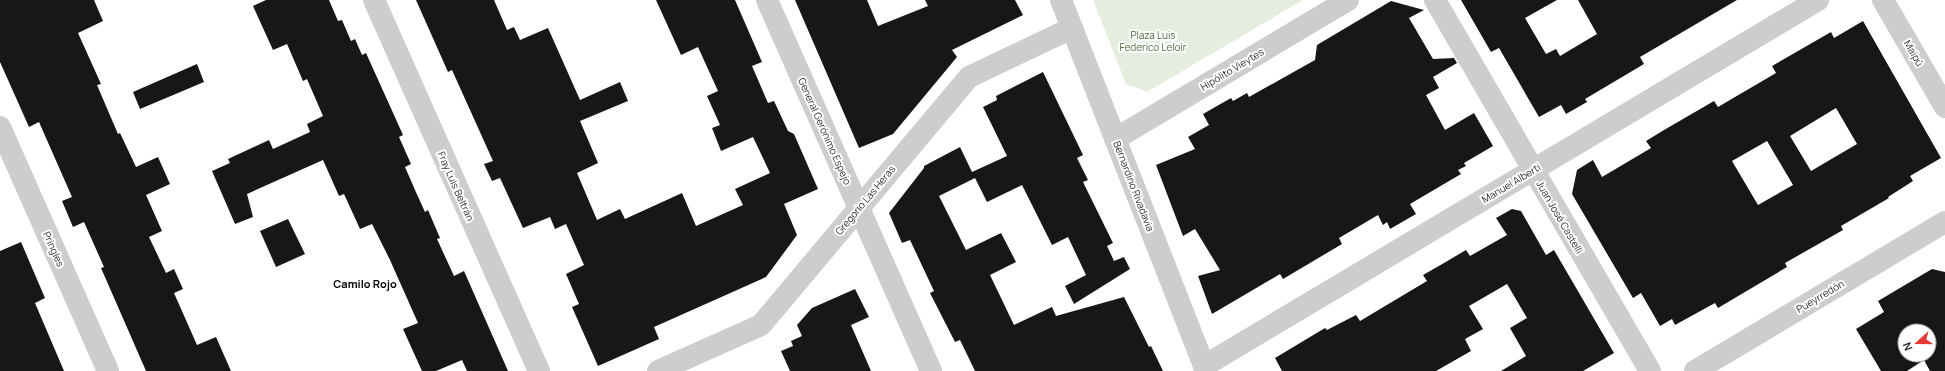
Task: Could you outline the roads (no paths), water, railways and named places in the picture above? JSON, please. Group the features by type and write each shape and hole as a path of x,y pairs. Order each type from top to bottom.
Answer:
{"street":[{"name":"Fray Luis Beltrán","path":"374,0 539,371"},
{"name":"General Gerónimo Espejo","path":"767,0 932,371"},
{"name":"Bernardino Rivadavia","path":"1061,0 1205,368"},
{"name":"Hipólito Vieytes","path":"1115,138 1348,0"},
{"name":"Juan José Castelli","path":"1435,0 1650,371"},
{"name":"Manuel Alberti","path":"1205,368 1818,0"},
{"name":"Maipú","path":"1883,0 1945,107"},
{"name":"Gregorio Las Heras","path":"658,371 761,325 969,77 1072,28"},
{"name":"Pringles","path":"0,127 108,371"},
{"name":"Pueyrredón","path":"1695,371 1945,222"}],"district":[{"name":"Camilo Rojo","path":"365,283"}],"park label":[{"name":"Plaza Luis Federico Leloir","path":"1153,40"}]}
